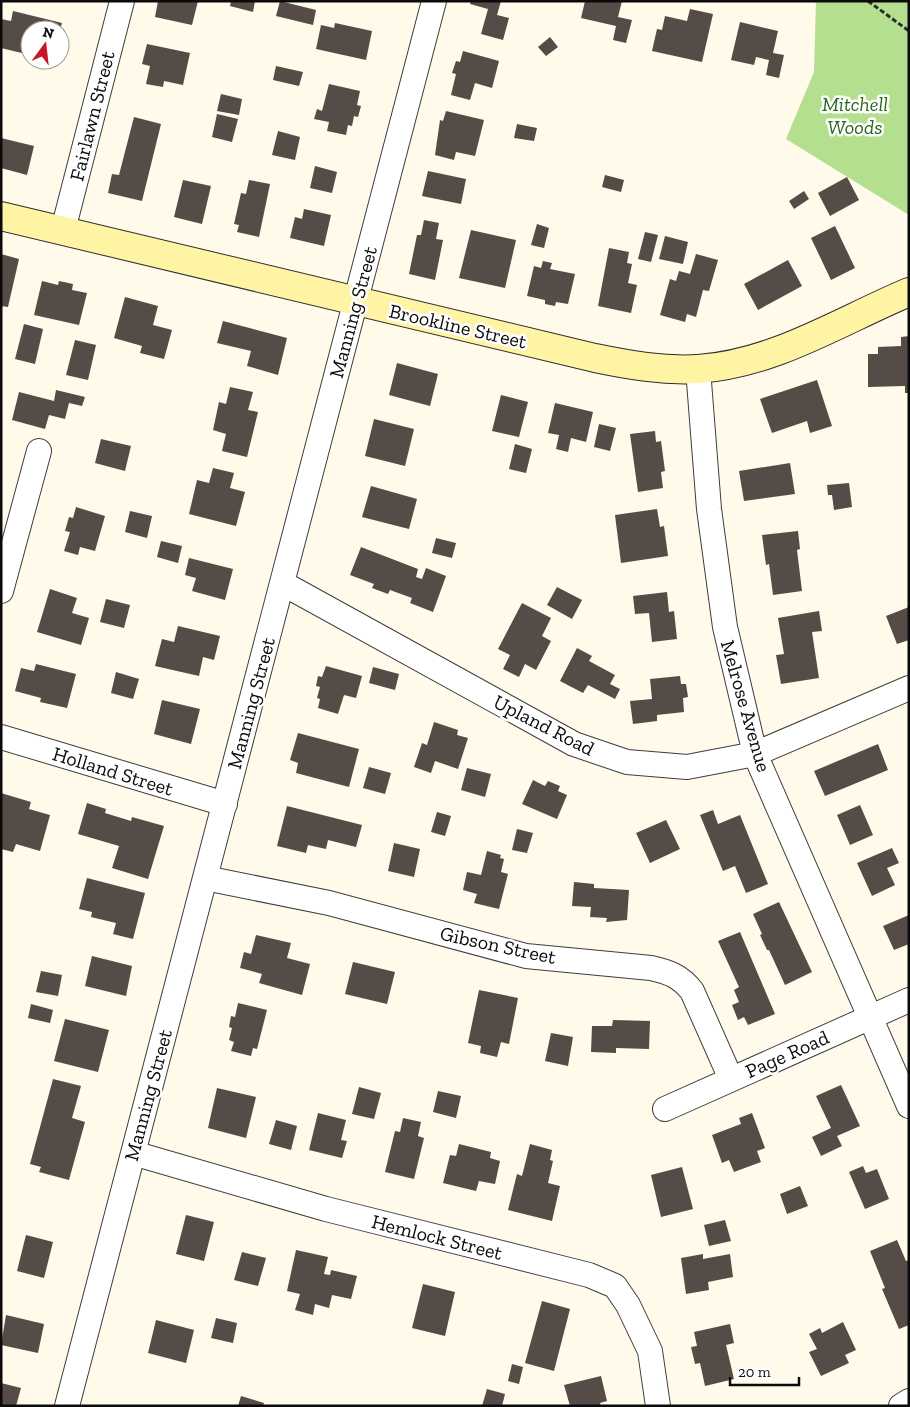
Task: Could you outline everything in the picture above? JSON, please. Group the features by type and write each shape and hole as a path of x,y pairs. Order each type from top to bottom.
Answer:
{"street":[{"name":"Fairlawn Street","path":"63,230 122,1"},
{"name":"Manning Street","path":"67,1406 434,1"},
{"name":"Brookline Street","path":"1,216 595,358 662,369 698,369 754,359 781,350 909,292"},
{"name":"Melrose Avenue","path":"698,369 710,509 724,627 755,754 909,1106"},
{"path":"1,591 39,452"},
{"name":"Upland Road","path":"282,583 574,744 627,762 687,767 755,754 909,688"},
{"name":"Holland Street","path":"1,738 225,804"},
{"name":"Gibson Street","path":"205,878 330,903 526,956 651,968 671,973 683,980 692,991 732,1079"},
{"name":"Page Road","path":"665,1109 869,1016 909,1000"},
{"name":"Hemlock Street","path":"133,1153 326,1209 589,1275 615,1286 650,1351 658,1406"},
{"path":"902,1406 909,1401"}],"path":[{"path":"868,1 909,31"}],"green space":[{"name":"Mitchell Woods","path":"816,1 909,1 909,215 786,139 814,72"}],"building":[{"path":"158,1 198,1 192,25 155,17"},
{"path":"231,1 255,1 253,12 230,6"},
{"path":"280,1 316,10 313,25 276,16"},
{"path":"471,1 501,1 497,15 509,18 503,40 481,34 488,9 470,4"},
{"path":"585,1 622,1 618,17 632,20 626,43 613,40 616,26 581,18"},
{"path":"690,9 713,14 702,62 652,51 657,29 662,30 665,16 687,21"},
{"path":"13,11 50,20 20,20 20,53 1,48 1,19 11,21"},
{"path":"740,22 778,31 773,53 784,55 779,78 766,75 769,60 756,57 754,65 731,60"},
{"path":"335,23 372,31 366,60 316,49 321,25 334,28"},
{"path":"550,37 558,47 546,56 538,47"},
{"path":"147,44 190,53 183,85 164,81 163,87 146,84 150,66 142,64"},
{"path":"463,51 499,61 492,88 475,83 470,100 451,95 456,74 452,73 456,61 460,62"},
{"path":"276,66 303,72 299,86 273,80"},
{"path":"329,84 360,91 357,105 361,106 358,117 354,116 352,126 348,125 346,135 327,131 329,122 314,119 317,109 322,111"},
{"path":"221,94 242,99 239,115 217,111"},
{"path":"446,111 484,120 475,156 456,152 454,160 435,155 440,120 443,121"},
{"path":"217,114 238,119 232,142 212,137"},
{"path":"134,117 161,124 142,201 108,193 112,174 119,175"},
{"path":"517,124 537,128 534,141 514,138"},
{"path":"278,131 300,137 295,160 272,155"},
{"path":"1,138 34,146 27,175 1,168"},
{"path":"315,166 337,172 332,193 310,188"},
{"path":"428,171 466,179 461,204 422,196"},
{"path":"605,175 624,180 621,192 602,187"},
{"path":"847,177 859,200 830,216 818,193"},
{"path":"183,180 211,186 202,224 174,217"},
{"path":"249,180 270,184 259,237 237,232 239,225 234,224 241,193 246,194"},
{"path":"804,191 809,199 794,209 789,201"},
{"path":"304,209 331,215 324,246 290,238 295,217 302,219"},
{"path":"424,220 439,223 436,239 443,240 435,280 409,274 417,235 421,235"},
{"path":"537,224 549,228 544,248 531,245"},
{"path":"835,226 855,268 831,280 811,238"},
{"path":"471,230 516,240 505,288 459,278"},
{"path":"645,232 658,235 651,262 638,259"},
{"path":"665,236 688,242 683,264 659,259"},
{"path":"609,248 629,252 627,263 632,264 628,283 637,285 631,313 598,306"},
{"path":"1,254 19,259 8,307 1,306"},
{"path":"696,254 718,260 709,291 703,290 696,317 687,314 685,322 660,315 670,279 676,281 679,271 690,274"},
{"path":"788,260 802,286 758,310 744,284"},
{"path":"543,261 552,263 550,269 575,274 568,304 556,302 555,306 545,304 545,300 527,296 534,266 541,268"},
{"path":"42,281 58,285 59,281 73,284 72,290 87,293 79,325 34,315"},
{"path":"125,297 158,306 153,325 172,330 164,359 140,353 142,346 114,338"},
{"path":"223,321 287,338 278,375 247,366 251,351 217,343"},
{"path":"24,324 43,329 35,364 15,359"},
{"path":"909,336 909,393 905,393 905,386 868,387 868,354 878,354 878,347 901,346 901,337"},
{"path":"75,340 96,345 88,380 66,375"},
{"path":"397,363 438,374 430,406 389,395"},
{"path":"817,380 832,426 810,433 807,421 772,433 760,399"},
{"path":"230,387 253,392 248,410 258,412 247,457 222,451 226,434 213,430 219,402 226,404"},
{"path":"56,390 85,397 82,406 69,403 65,419 49,415 45,429 12,420 19,392 54,401"},
{"path":"501,395 528,402 519,437 492,431"},
{"path":"555,403 593,412 586,442 571,438 568,452 556,449 559,435 548,433"},
{"path":"374,419 414,429 405,466 365,456"},
{"path":"599,424 616,428 610,451 594,447"},
{"path":"655,431 656,442 661,441 665,471 661,472 663,488 638,492 630,434"},
{"path":"101,439 131,446 125,471 95,463"},
{"path":"515,444 532,449 526,473 509,469"},
{"path":"790,463 795,494 744,501 739,471"},
{"path":"213,468 234,473 230,488 245,492 236,526 189,514 197,480 209,483"},
{"path":"849,483 852,507 834,510 832,495 828,495 827,485"},
{"path":"371,486 417,499 409,529 362,517"},
{"path":"76,507 105,516 95,551 80,547 78,555 64,551 70,532 65,531 69,517 73,518"},
{"path":"657,509 660,527 664,526 668,556 621,563 615,515"},
{"path":"130,511 152,516 147,538 125,532"},
{"path":"798,531 800,549 797,550 802,591 773,595 769,564 766,565 762,535"},
{"path":"436,538 456,543 452,558 432,553"},
{"path":"161,541 182,546 178,563 157,557"},
{"path":"361,547 418,569 416,577 422,579 426,568 446,576 433,612 410,603 412,598 390,590 388,594 372,588 374,584 350,575"},
{"path":"189,558 233,569 225,600 192,591 196,578 185,575"},
{"path":"557,587 582,600 572,619 547,605"},
{"path":"50,589 77,598 72,613 89,618 81,645 37,632"},
{"path":"667,592 669,612 674,611 677,639 652,642 649,613 635,614 633,596"},
{"path":"106,599 130,605 124,628 100,622"},
{"path":"522,603 551,618 542,636 551,641 536,670 525,664 519,677 503,669 510,655 498,649"},
{"path":"909,607 909,640 897,644 886,616"},
{"path":"819,611 822,631 812,632 819,678 781,684 776,655 784,654 778,618"},
{"path":"178,626 220,636 214,660 203,657 199,676 155,666 162,639 174,642"},
{"path":"577,648 592,656 589,661 615,675 610,684 620,689 615,699 588,685 583,693 560,681"},
{"path":"36,664 76,674 67,708 40,702 41,698 15,691 21,668 34,671"},
{"path":"326,666 362,676 356,698 344,695 338,714 318,708 320,699 317,698 320,687 316,686 318,676 322,677"},
{"path":"373,667 399,674 395,690 369,683"},
{"path":"116,672 139,679 133,699 111,693"},
{"path":"680,676 681,684 686,684 688,697 683,698 684,712 657,715 657,721 633,724 630,701 652,699 650,679"},
{"path":"162,700 200,709 191,744 154,734"},
{"path":"434,722 458,730 457,735 468,738 458,769 435,761 431,773 414,767 422,743 427,745"},
{"path":"298,733 359,749 349,787 296,773 298,763 290,760"},
{"path":"878,744 888,770 825,796 814,771"},
{"path":"369,767 391,773 385,794 363,788"},
{"path":"467,768 491,774 485,797 461,790"},
{"path":"533,780 545,786 548,781 560,786 558,791 567,795 557,819 522,804"},
{"path":"1,793 31,802 29,809 50,815 40,851 16,844 13,852 1,849"},
{"path":"87,803 106,809 105,813 131,821 132,817 164,826 148,879 112,868 119,846 78,834"},
{"path":"860,805 873,835 850,845 837,815"},
{"path":"287,806 362,825 356,847 328,840 326,849 308,845 306,853 277,846"},
{"path":"713,810 718,824 740,815 768,884 746,893 735,866 723,871 700,815"},
{"path":"437,812 451,816 445,836 431,832"},
{"path":"666,820 680,849 650,863 636,833"},
{"path":"517,829 533,833 527,853 512,850"},
{"path":"394,843 420,849 414,877 388,871"},
{"path":"892,848 899,863 887,868 895,885 872,896 857,863"},
{"path":"487,851 501,855 500,858 504,859 501,872 508,874 499,909 474,903 477,894 463,890 467,872 481,875"},
{"path":"87,878 145,893 133,939 113,934 116,923 91,917 92,912 79,909"},
{"path":"574,882 594,884 594,888 629,890 627,920 606,922 607,918 590,917 591,907 572,906"},
{"path":"779,902 812,972 785,985 760,935 762,934 753,914"},
{"path":"909,915 909,944 894,950 883,926"},
{"path":"740,932 775,1014 748,1025 744,1017 738,1020 732,1005 739,1002 734,990 739,987 718,941"},
{"path":"256,935 291,943 287,958 310,964 302,995 259,983 262,974 240,968 244,952 251,954"},
{"path":"92,956 132,966 126,996 85,986"},
{"path":"353,962 395,972 387,1004 345,994"},
{"path":"41,971 62,975 58,996 36,992"},
{"path":"479,990 518,998 509,1044 501,1042 497,1057 480,1053 481,1046 468,1043"},
{"path":"238,1003 267,1010 257,1049 253,1048 251,1056 231,1051 234,1042 229,1040 232,1028 229,1027 231,1016 235,1017"},
{"path":"31,1004 53,1010 50,1023 28,1018"},
{"path":"65,1019 109,1030 98,1072 54,1061"},
{"path":"613,1020 650,1021 649,1049 616,1048 616,1053 591,1052 592,1026 612,1026"},
{"path":"551,1033 573,1037 568,1066 545,1061"},
{"path":"53,1079 81,1086 72,1118 85,1122 69,1180 39,1172 41,1167 30,1164"},
{"path":"841,1085 860,1126 837,1136 842,1146 821,1156 812,1137 831,1128 816,1096"},
{"path":"359,1087 381,1093 374,1119 352,1114"},
{"path":"217,1088 256,1097 246,1138 208,1128"},
{"path":"438,1091 461,1096 456,1118 433,1112"},
{"path":"318,1113 346,1120 341,1140 347,1141 342,1158 309,1150"},
{"path":"752,1113 765,1148 757,1151 761,1162 734,1172 729,1160 722,1163 712,1135 741,1124 739,1118"},
{"path":"403,1118 421,1122 418,1136 424,1138 414,1179 385,1172 395,1131 400,1132"},
{"path":"276,1120 297,1126 291,1150 269,1144"},
{"path":"459,1144 491,1152 490,1158 500,1161 495,1184 479,1181 476,1191 443,1183 450,1155 456,1156"},
{"path":"530,1144 552,1150 550,1160 553,1161 548,1183 560,1186 552,1221 508,1210 517,1174 522,1176"},
{"path":"863,1166 866,1173 877,1169 889,1199 865,1209 849,1172"},
{"path":"682,1167 693,1209 661,1217 651,1175"},
{"path":"800,1186 808,1206 787,1214 780,1194"},
{"path":"186,1215 214,1222 204,1261 176,1254"},
{"path":"725,1220 731,1241 709,1246 704,1225"},
{"path":"26,1235 53,1242 44,1278 17,1271"},
{"path":"897,1240 906,1261 909,1260 909,1325 899,1329 882,1289 885,1288 870,1251"},
{"path":"296,1250 328,1257 324,1274 330,1275 331,1270 357,1276 351,1299 332,1295 329,1308 315,1304 313,1315 295,1310 300,1294 287,1291"},
{"path":"242,1252 266,1258 258,1286 234,1280"},
{"path":"703,1254 703,1259 730,1254 733,1277 708,1282 709,1290 686,1294 681,1258"},
{"path":"423,1284 455,1292 445,1336 412,1328"},
{"path":"542,1301 570,1309 554,1371 525,1363"},
{"path":"6,1315 44,1324 38,1353 1,1345"},
{"path":"216,1318 237,1323 233,1343 211,1338"},
{"path":"156,1320 194,1330 186,1363 148,1353"},
{"path":"843,1322 856,1350 845,1355 849,1363 821,1376 809,1352 817,1349 809,1334 820,1328 822,1333"},
{"path":"730,1324 734,1343 726,1345 734,1379 705,1386 700,1363 695,1364 691,1347 697,1346 694,1332"},
{"path":"512,1364 523,1367 519,1384 508,1381"},
{"path":"601,1376 607,1401 600,1403 601,1406 570,1406 564,1385"},
{"path":"1,1383 21,1388 16,1406 1,1406"},
{"path":"487,1389 505,1394 502,1406 482,1406"},
{"path":"241,1396 264,1403 263,1406 238,1406"}]}
